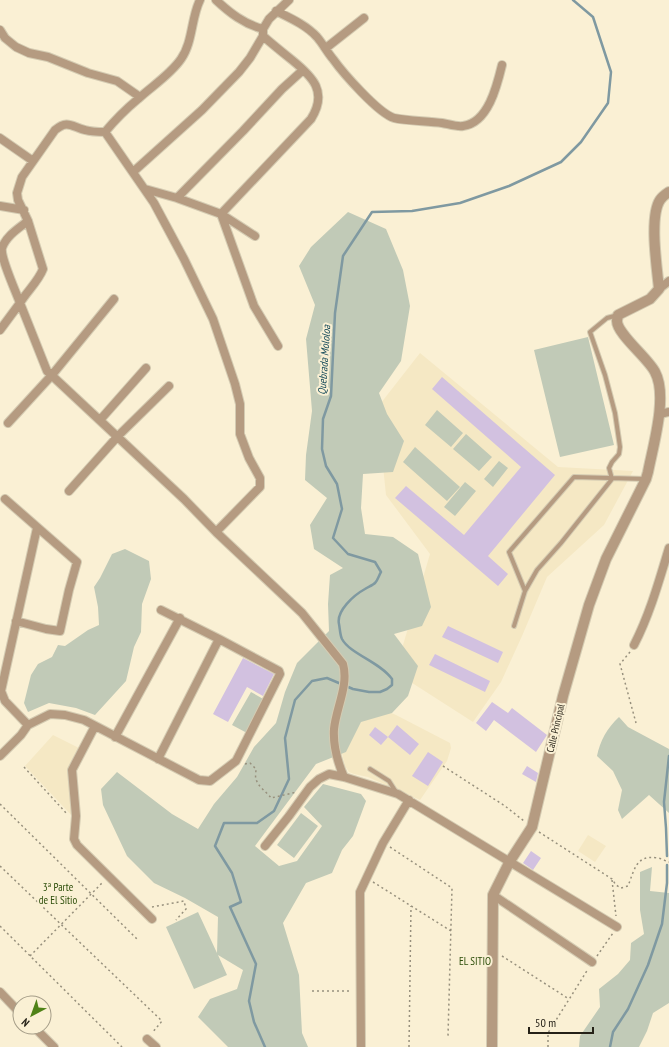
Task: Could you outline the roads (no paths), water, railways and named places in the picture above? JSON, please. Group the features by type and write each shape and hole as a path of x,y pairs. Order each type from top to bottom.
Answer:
{"street":[{"path":"0,330 40,276 43,269 28,221 18,200 17,192 22,178 55,130 60,126 71,124 84,130 105,132 124,110 154,87 181,59 188,47 200,0"},
{"path":"216,0 228,12 263,33 303,70 314,81 318,90 319,100 317,110 311,119 221,214"},
{"path":"133,172 202,110 239,72 250,58 269,19 289,0"},
{"path":"276,12 304,26 317,37 333,60 371,102 382,112 393,118 461,126 470,124 476,120 488,107 496,89 502,66"},
{"path":"326,48 364,18"},
{"path":"0,30 5,38 16,47 29,53 48,57 88,73 117,81 140,97"},
{"path":"177,198 303,70"},
{"path":"105,132 145,189 184,259 213,319 235,384 240,404 240,434 249,458 260,478 260,487 216,532"},
{"path":"0,138 34,161"},
{"path":"145,189 177,198 221,214 256,236"},
{"path":"658,289 655,216 660,200 669,192"},
{"path":"0,206 24,210"},
{"path":"221,214 254,306 278,346"},
{"path":"28,221 10,235 1,253 48,371 118,436 216,532 302,613 343,664 344,682 334,730 340,767 344,777"},
{"path":"618,315 631,307 645,302 658,289 669,281"},
{"path":"8,423 52,375 114,299"},
{"name":"Calle Principal","path":"492,1047 493,895 510,861 532,827 562,696 589,605 606,559 646,480 664,413 656,373 648,361 619,329 617,321 618,315"},
{"path":"100,420 146,368"},
{"path":"69,491 118,436 169,386"},
{"path":"6,500 77,562 60,631 16,621"},
{"path":"28,725 5,701 1,691 37,528"},
{"path":"634,645 647,618 669,548"},
{"path":"0,756 21,735 28,725 50,714 65,715 84,720 199,780 210,781 231,765 236,760 280,674 279,671 219,638 161,610"},
{"path":"116,737 180,618"},
{"path":"158,759 219,638"},
{"path":"95,726 72,770 76,816 74,839 77,845 108,877 152,919"},
{"path":"265,846 310,787 329,774 344,777 398,794 410,800 617,927"},
{"path":"361,1047 360,892 383,843 410,800"},
{"path":"493,895 592,962"},
{"path":"0,992 12,1005"},
{"path":"42,1035 54,1047"},
{"path":"147,1039 156,1047"}],"lane":[{"path":"612,479 609,468 619,454 620,446 615,413 605,375 590,332 607,318 618,315"},
{"path":"525,591 509,552 574,477 646,480"},
{"path":"514,626 525,591 537,570 561,543 612,479"},
{"path":"370,769 390,781 398,794"}],"waterway":[{"name":"Quebrada Mololoa","path":"265,1047 254,1022 249,1001 256,964 230,907 241,902 232,873 215,846 224,823 257,823 274,811 289,779 285,738 295,700 312,681 327,678 353,689 369,692 380,692 392,685 392,679 387,673 346,644 341,637 339,624 340,614 347,604 356,595 375,583 381,572 375,562 348,554 333,538 342,509 337,484 326,466 322,449 323,419 331,396 335,313 343,256 372,212 412,211 460,203 509,186 561,162 581,142 608,103 611,72 593,17 573,0"},
{"path":"667,856 664,802 669,756"},
{"path":"610,1047 613,1032 628,1009 648,965 662,924 667,883 667,865"}],"district":[{"name":"3ª Parte de El Sitio","path":"58,893"},
{"name":"EL SITIO","path":"475,961"}]}
